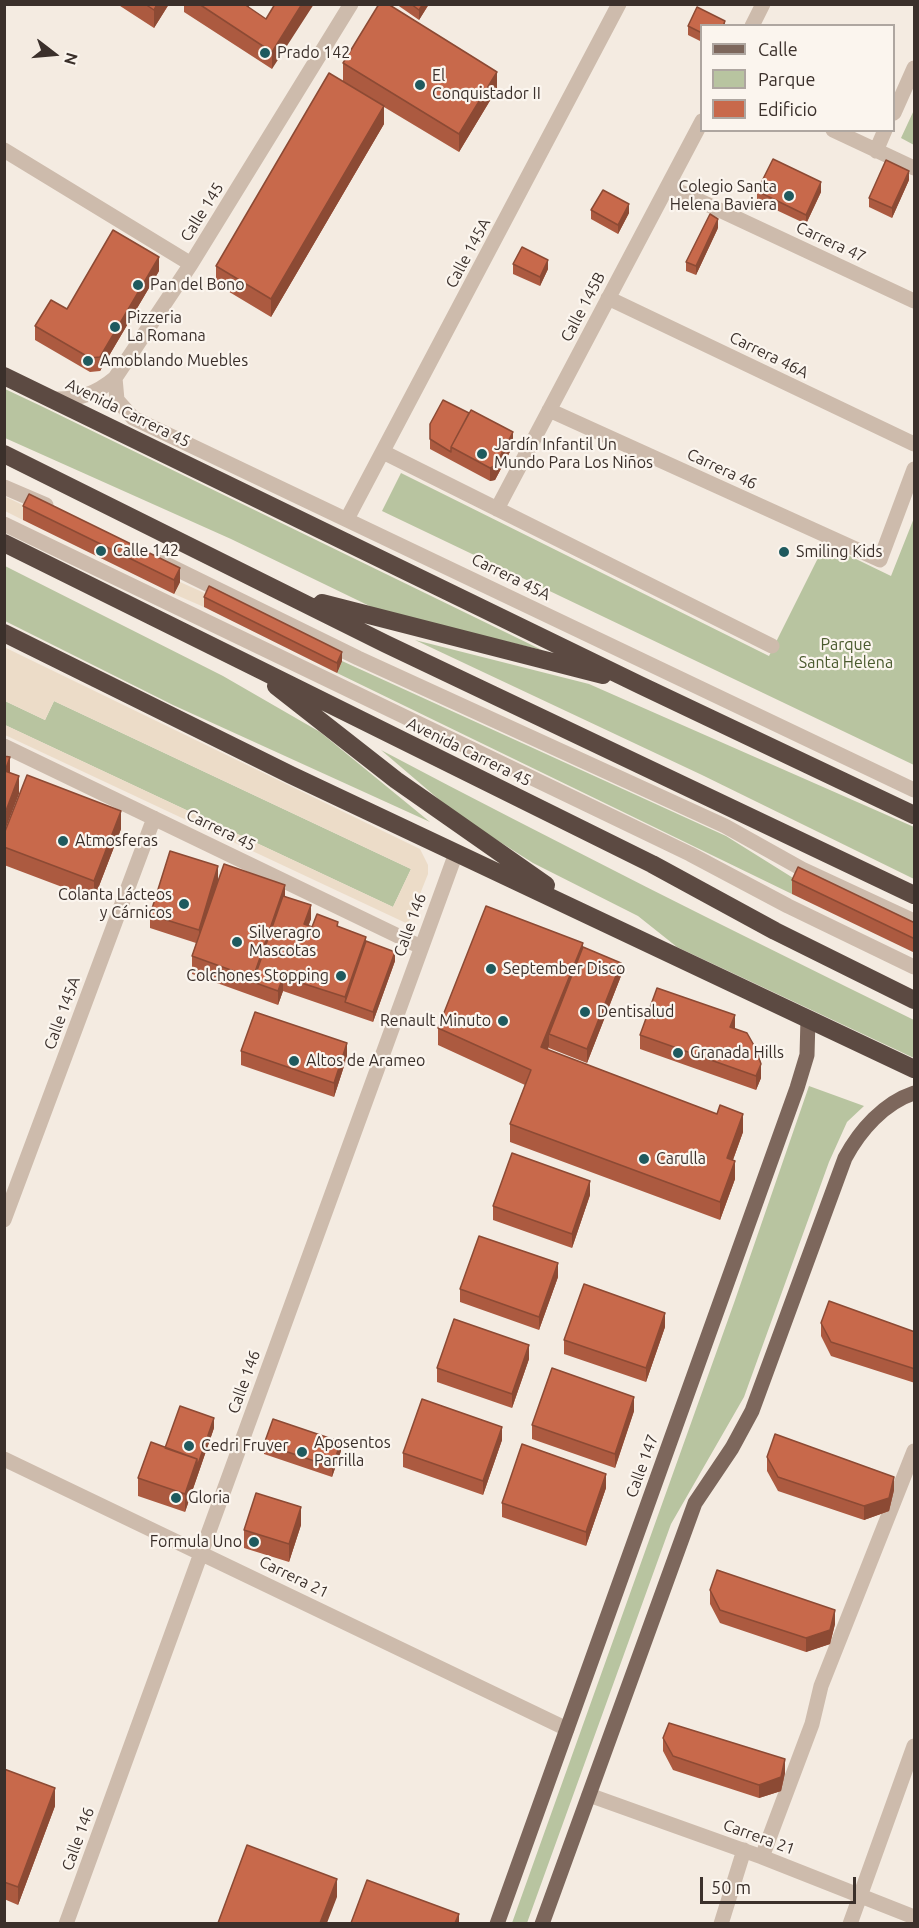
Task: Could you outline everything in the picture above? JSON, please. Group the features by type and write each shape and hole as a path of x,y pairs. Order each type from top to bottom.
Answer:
{"highway":[{"name":"Avenida Carrera 45","path":"4,376 640,685 915,815"},
{"path":"4,454 386,644 915,895"},
{"name":"Avenida Carrera 45","path":"4,543 652,864 775,931 915,1000"},
{"path":"287,594 640,685"},
{"path":"4,633 456,854 915,1069"},
{"path":"249,664 396,780 476,838 594,917"}],"main road":[{"name":"Calle 147","path":"497,1923 801,1078 807,1055 808,1018"},
{"path":"542,1923 695,1503 732,1448 752,1412 845,1158 855,1140 873,1120 899,1100 915,1094"}],"street":[{"name":"Calle 145","path":"54,399 85,396 115,378 191,264 351,4"},
{"name":"Calle 145A","path":"348,519 619,4"},
{"path":"753,24 764,4"},
{"path":"895,111 915,68"},
{"name":"Calle 145B","path":"497,509 700,125"},
{"path":"836,132 915,168"},
{"path":"876,151 884,132"},
{"path":"4,150 191,264"},
{"name":"Carrera 47","path":"668,186 915,301"},
{"name":"Carrera 46A","path":"608,298 915,444"},
{"name":"Carrera 45A","path":"115,378 117,400 134,418 915,790"},
{"name":"Carrera 46","path":"549,410 880,560 915,469"},
{"path":"383,452 772,646"},
{"path":"4,487 60,512"},
{"path":"4,524 690,854 788,906 915,967"},
{"path":"145,554 358,658 725,826 802,869 915,921"},
{"name":"Carrera 45","path":"4,746 421,947"},
{"name":"Calle 145A","path":"4,1220 154,818"},
{"name":"Calle 146","path":"66,1923 456,854"},
{"path":"762,1857 812,1724 821,1686 915,1451"},
{"name":"Carrera 21","path":"4,1459 567,1729"},
{"path":"850,1923 915,1746"},
{"name":"Carrera 21","path":"589,1795 744,1850 915,1917"},
{"path":"721,1923 744,1850"}],"green space":[{"path":"914,110 914,145 901,138"},
{"path":"5,389 542,650 382,612 231,539 5,438"},
{"name":"Parque Santa Helena","path":"401,473 769,656 825,544 891,576 914,518 914,765 382,511"},
{"path":"5,566 223,676 320,732 430,822 173,705 5,621"},
{"path":"415,640 589,684 914,827 914,879 702,775"},
{"path":"342,661 726,836 798,881 792,894 337,673"},
{"path":"5,701 45,720 54,701 411,869 393,907 5,725"},
{"path":"381,750 646,887 914,1020 914,1058 677,947 638,916 533,863 456,814"},
{"path":"809,1086 864,1106 847,1122 829,1162 744,1397 671,1524 527,1923 512,1923 734,1303"}],"shaded area":[{"path":"4,496 29,508 23,520 5,511"},
{"path":"180,582 209,595 204,607 174,594"},
{"path":"4,647 420,849 428,865 428,874 408,924 5,735 5,725 393,907 411,869 54,701 45,720 5,701"}],"building":[{"path":"145,4 157,4 154,10"},
{"path":"199,4 244,4 266,19 275,4 302,4 272,52"},
{"name":"El Conquistador II","path":"379,4 388,4 497,72 459,134 343,63"},
{"path":"411,4 423,4 419,10"},
{"path":"697,7 725,21 724,24 700,24 700,32 688,26"},
{"path":"329,73 384,106 271,299 216,266"},
{"name":"Colegio Santa Helena Baviera","path":"773,159 821,182 806,215 757,191"},
{"path":"886,160 909,171 892,208 869,198"},
{"path":"603,190 629,204 618,225 591,210"},
{"path":"710,214 718,219 696,266 686,262"},
{"path":"113,230 159,257 100,357 90,358 35,326 51,300 67,309"},
{"path":"522,247 548,260 540,277 513,264"},
{"path":"443,400 469,413 451,447 451,452 430,439 430,424"},
{"name":"Jardín Infantil Un Mundo Para Los Niños","path":"471,410 513,432 495,466 490,468 451,447"},
{"path":"29,494 180,568 174,580 23,506"},
{"path":"209,586 342,652 337,663 204,597"},
{"path":"4,756 10,757 5,771 19,776 4,816"},
{"name":"Atmosferas","path":"27,775 121,811 94,881 4,847 4,834"},
{"name":"Colanta Lácteos y Cárnicos","path":"170,851 218,866 199,930 150,915"},
{"name":"Silveragro Mascotas","path":"224,864 285,885 253,978 192,956"},
{"path":"798,867 915,923 915,939 792,880"},
{"path":"283,896 311,905 304,924 312,927 317,914 338,922 337,926 366,937 345,997 283,977 278,991 253,982"},
{"path":"486,906 583,943 541,1047 717,1114 720,1105 743,1114 727,1158 735,1161 720,1202 510,1124 531,1070 438,1028"},
{"path":"366,941 395,952 373,1012 345,1002"},
{"name":"Dentisalud","path":"583,947 621,963 587,1049 549,1034"},
{"path":"657,988 735,1015 730,1027 747,1033 756,1049 761,1064 756,1076 640,1035"},
{"name":"Altos de Arameo","path":"255,1012 347,1043 334,1083 241,1051"},
{"path":"512,1153 590,1181 572,1234 493,1206"},
{"path":"479,1236 558,1263 539,1317 460,1289"},
{"path":"584,1284 665,1313 646,1368 564,1340"},
{"path":"829,1301 915,1332 915,1369 831,1342 821,1323"},
{"path":"454,1319 529,1345 512,1394 437,1368"},
{"path":"552,1368 634,1397 615,1454 532,1425"},
{"path":"422,1399 502,1427 483,1481 403,1453"},
{"name":"Cedri Fruver","path":"180,1406 214,1418 197,1467 197,1459 165,1448"},
{"name":"Aposentos Parrilla","path":"273,1419 341,1442 332,1467 264,1444"},
{"path":"775,1434 894,1477 889,1498 864,1506 778,1477 767,1457"},
{"path":"151,1442 197,1459 185,1494 138,1478"},
{"path":"522,1444 606,1474 586,1532 502,1503"},
{"path":"256,1493 301,1507 289,1544 244,1530"},
{"path":"717,1570 835,1610 830,1630 806,1638 720,1610 710,1590"},
{"path":"669,1723 785,1759 781,1777 759,1785 673,1756 663,1738"},
{"path":"4,1769 55,1788 18,1887 4,1882"},
{"path":"247,1845 337,1879 320,1923 218,1923"},
{"path":"367,1880 459,1914 455,1923 351,1923"}],"place":[{"name":"Prado 142","path":"265,53"},
{"name":"El Conquistador II","path":"420,85"},
{"name":"Colegio Santa Helena Baviera","path":"789,196"},
{"name":"Pan del Bono","path":"138,285"},
{"name":"Pizzeria La Romana","path":"115,327"},
{"name":"Amoblando Muebles","path":"88,361"},
{"name":"Jardín Infantil Un Mundo Para Los Niños","path":"482,454"},
{"name":"Calle 142","path":"101,551"},
{"name":"Smiling Kids","path":"784,552"},
{"name":"Atmosferas","path":"63,841"},
{"name":"Colanta Lácteos y Cárnicos","path":"184,904"},
{"name":"Silveragro Mascotas","path":"237,942"},
{"name":"September Disco","path":"491,969"},
{"name":"Colchones Stopping","path":"341,976"},
{"name":"Dentisalud","path":"585,1012"},
{"name":"Renault Minuto","path":"503,1021"},
{"name":"Granada Hills","path":"678,1053"},
{"name":"Altos de Arameo","path":"294,1061"},
{"name":"Carulla","path":"644,1159"},
{"name":"Cedri Fruver","path":"189,1446"},
{"name":"Aposentos Parrilla","path":"302,1452"},
{"name":"Gloria","path":"176,1498"},
{"name":"Formula Uno","path":"254,1542"}]}
